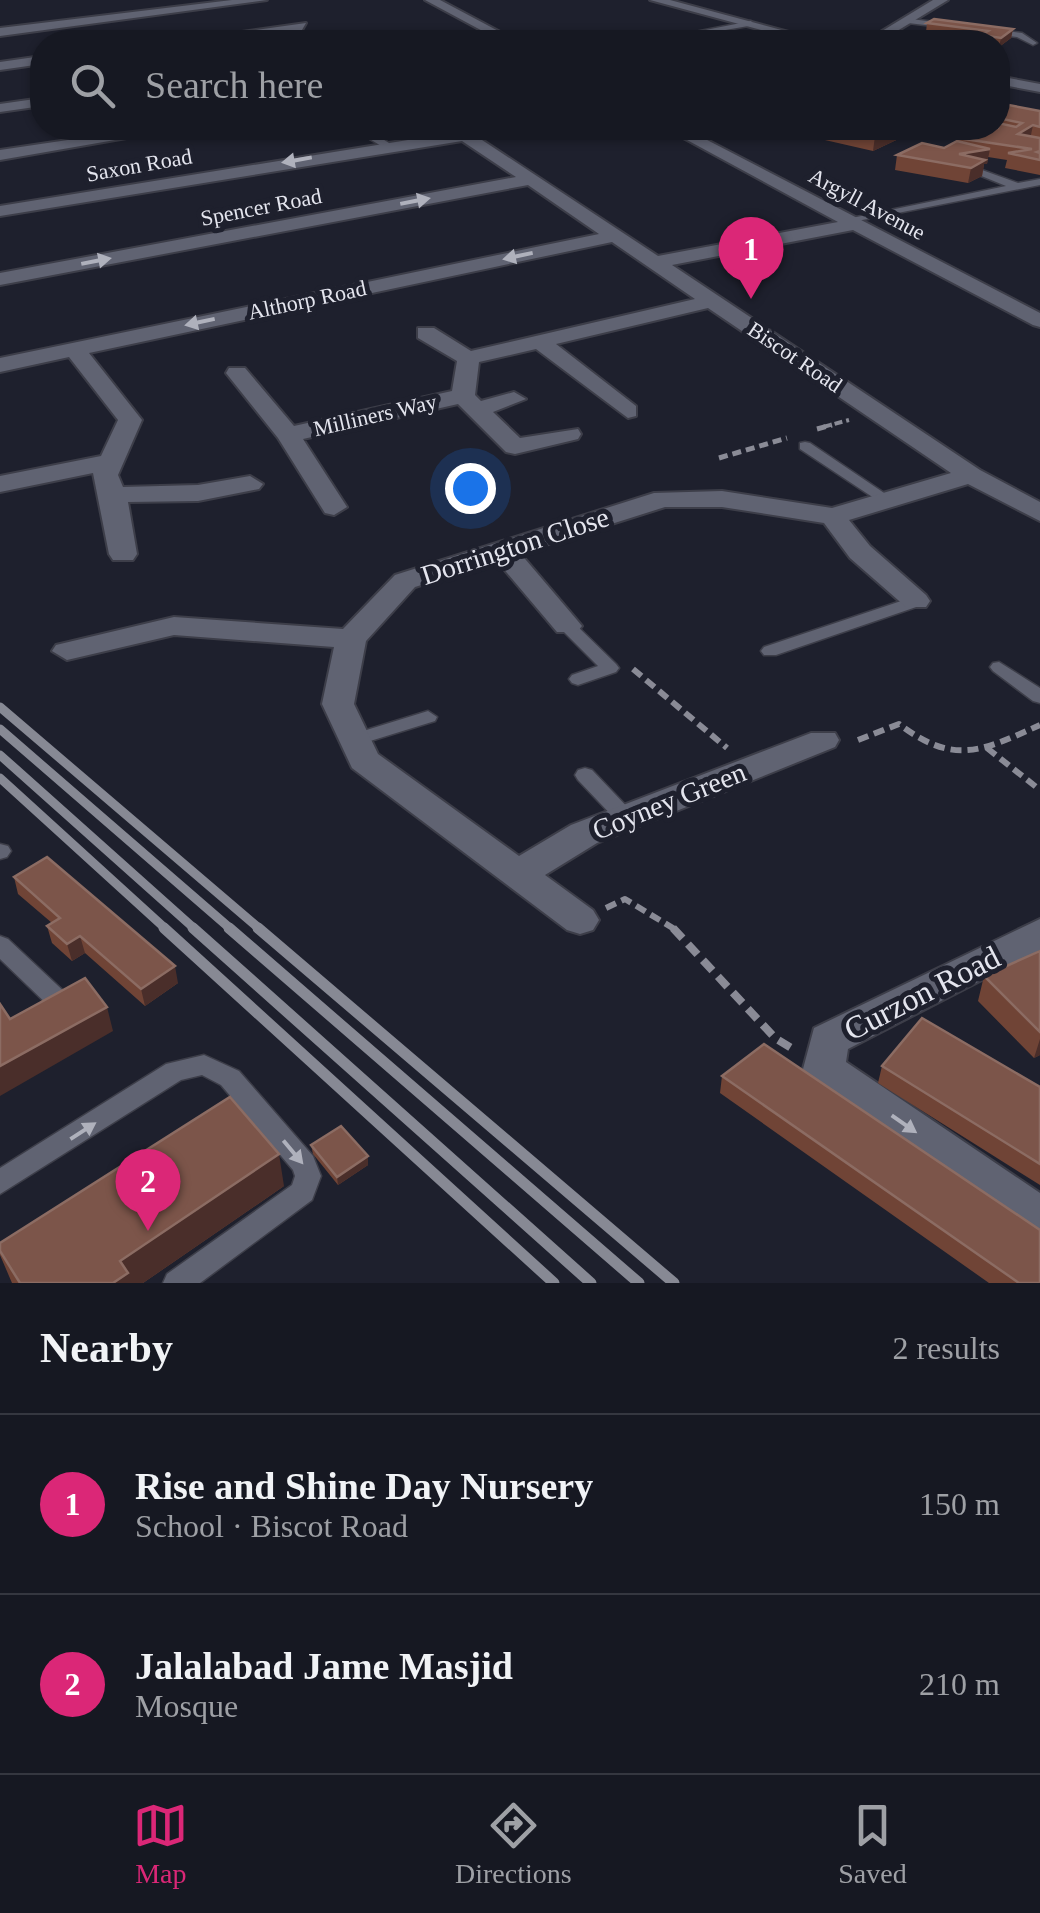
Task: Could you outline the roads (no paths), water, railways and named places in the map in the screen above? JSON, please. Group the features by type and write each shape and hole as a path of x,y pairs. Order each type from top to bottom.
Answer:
{"street":[{"path":"0,32 262,0 308,30"},
{"path":"432,0 489,30"},
{"path":"656,0 776,30"},
{"path":"894,30 942,0"},
{"path":"0,66 30,62"},
{"path":"1010,82 1040,88"},
{"path":"0,108 30,104"},
{"path":"0,155 98,140"},
{"name":"Saxon Road","path":"0,211 413,140"},
{"name":"Biscot Road","path":"472,140 971,474 1040,514"},
{"name":"Argyll Avenue","path":"696,140 1040,321"},
{"name":"Spencer Road","path":"0,279 530,180"},
{"path":"654,263 851,222"},
{"name":"Althorp Road","path":"0,365 614,236"},
{"path":"426,333 468,358 712,301"},
{"path":"538,340 628,411"},
{"path":"75,350 130,420 104,475 114,495 123,554"},
{"name":"Milliners Way","path":"468,358 470,402 516,446 570,434"},
{"name":"Milliners Way","path":"237,373 288,434 334,507"},
{"name":"Milliners Way","path":"288,434 470,402 514,399"},
{"path":"0,484 111,462"},
{"name":"Dorrington Close","path":"352,639 405,581 663,500 722,500 834,516 971,474"},
{"path":"114,495 198,493 250,484"},
{"path":"834,516 860,552 916,601"},
{"path":"501,548 567,626"},
{"path":"66,651 174,626 352,639 338,704 364,760 521,872 580,920"},
{"name":"Coyney Green","path":"521,872 584,834 822,740"},
{"name":"Curzon Road","path":"1040,934 829,1040 824,1068 1040,1219"}],"lane":[{"path":"911,21 965,28"},
{"path":"715,30 751,23"},
{"path":"1010,34 1033,43"},
{"path":"377,140 386,146"},
{"path":"982,173 1019,187"},
{"path":"851,222 1040,182"},
{"path":"805,446 888,502"},
{"path":"770,651 916,601"},
{"path":"567,626 610,668 578,679"},
{"path":"998,667 1040,697"},
{"path":"354,740 428,717"},
{"path":"585,775 626,818"},
{"path":"0,945 64,1005"},
{"path":"0,1182 175,1071 204,1065 230,1078 304,1164 308,1176 303,1192 177,1283"}],"railway":[{"path":"0,707 261,930"},
{"path":"0,729 232,930"},
{"path":"0,755 196,930"},
{"path":"0,778 167,930"},
{"path":"164,928 554,1283"},
{"path":"193,928 591,1283"},
{"path":"229,928 639,1283"},
{"path":"258,928 674,1283"}],"place":[{"name":"Rise and Shine Day Nursery","path":"751,299"},
{"name":"Jalalabad Jame Masjid","path":"148,1231"}]}
